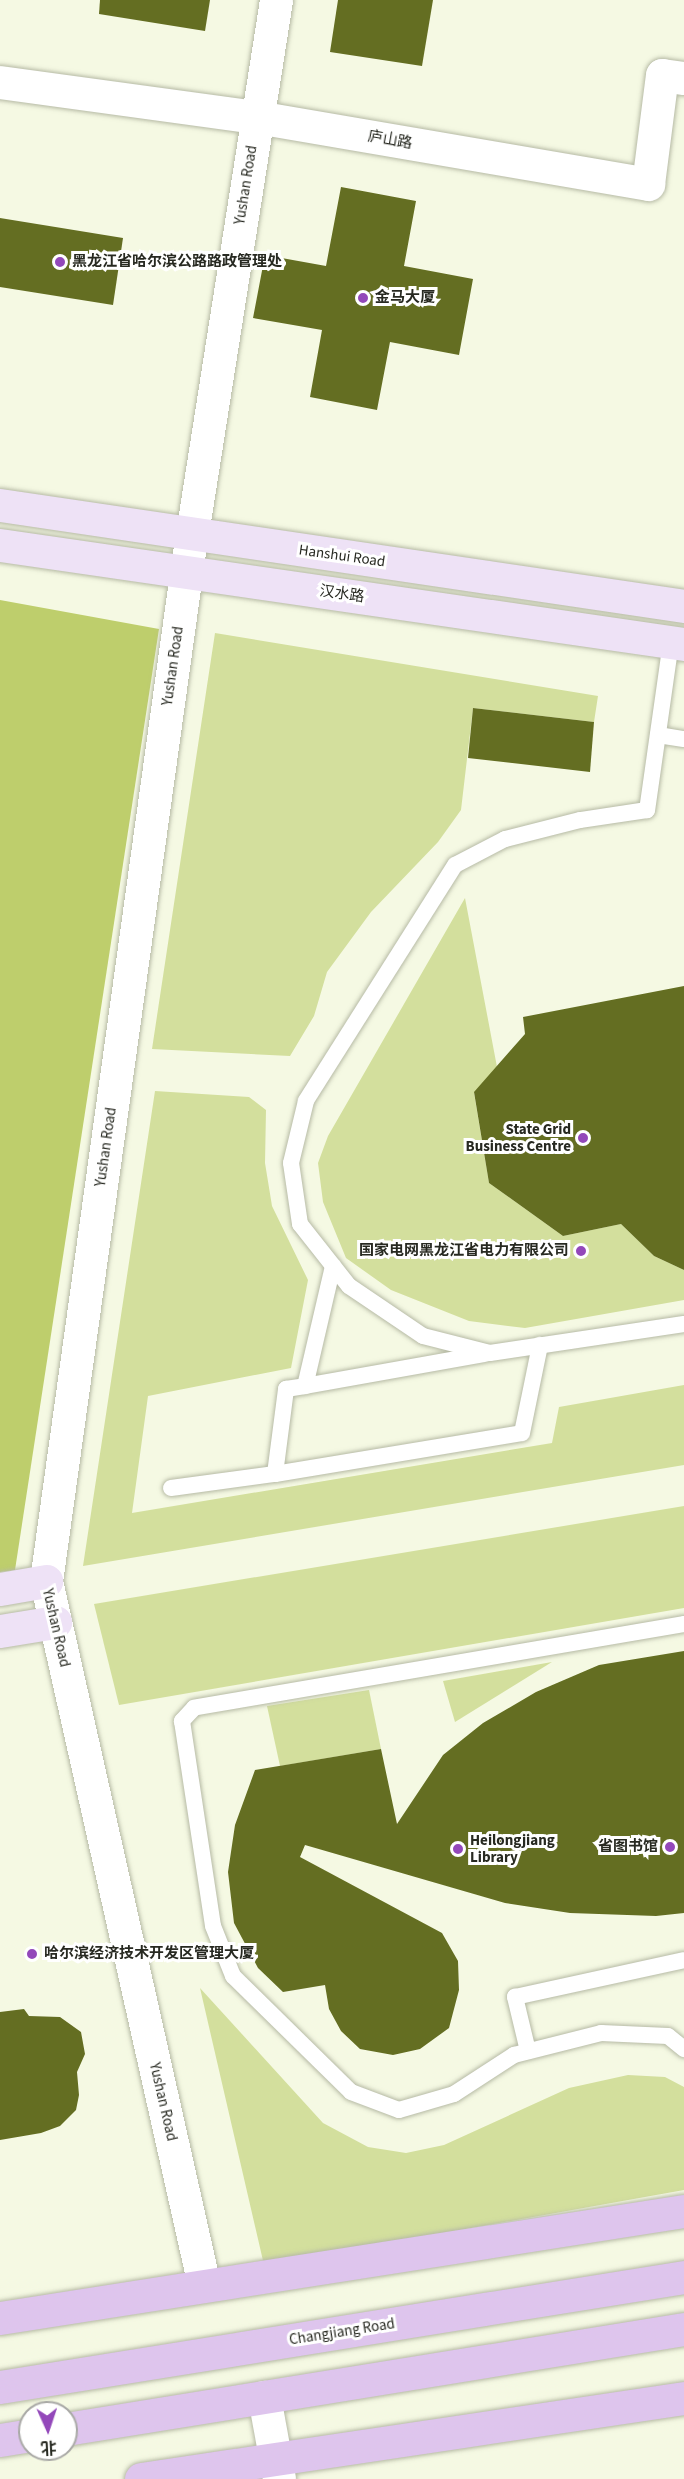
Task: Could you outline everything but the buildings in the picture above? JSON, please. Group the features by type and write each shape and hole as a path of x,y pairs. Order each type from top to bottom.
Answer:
{"main road":[{"name":"Hanshui Road","path":"0,505 684,606"},
{"name":"汉水路","path":"0,545 677,643"},
{"path":"0,1589 46,1581"},
{"path":"0,1631 55,1622"},
{"path":"0,2318 684,2211"},
{"name":"Changjiang Road","path":"0,2386 684,2277"},
{"path":"78,2427 684,2329"},
{"path":"141,2479 276,2469 684,2398"},
{"path":"0,2440 18,2437"}],"street":[{"name":"Yushan Road","path":"204,2285 46,1581 192,534 276,0"},
{"name":"庐山路","path":"0,82 257,117 648,184 662,75 684,78"},
{"path":"264,2397 276,2469"}],"lane":[{"path":"490,1353 423,1336 350,1286 300,1224 291,1162 306,1101 455,865 505,839 580,820 647,810 658,735 677,643"},
{"path":"658,735 684,739"},
{"path":"305,1386 333,1266"},
{"path":"274,1474 286,1389 490,1353 684,1324"},
{"path":"171,1488 274,1474 522,1433 540,1345"},
{"path":"684,1624 195,1708 182,1721 213,1926 233,1976 351,2092 399,2110 454,2094 514,2055 601,2033 668,2036 684,2049"},
{"path":"528,2051 515,1996 684,1960"}],"green space":[{"path":"0,600 159,629 15,1570 0,1572"},
{"path":"215,633 598,696 594,722 473,708 461,810 438,842 371,912 327,972 314,1016 290,1056 152,1049"},
{"path":"465,898 497,1067 474,1093 489,1183 563,1236 621,1224 654,1256 684,1270 684,1300 525,1328 469,1321 391,1290 346,1258 323,1202 318,1163 328,1136"},
{"path":"155,1091 249,1097 266,1110 265,1163 272,1206 308,1280 291,1368 148,1396 132,1513 552,1443 559,1407 684,1385 684,1465 83,1566"},
{"path":"684,1506 684,1608 119,1705 94,1604"},
{"path":"552,1662 455,1722 443,1681"},
{"path":"369,1690 381,1749 280,1766 267,1706"},
{"path":"200,1988 323,2123 368,2147 406,2153 444,2145 569,2088 628,2075 665,2077 684,2087 684,2190 264,2265"}],"place":[{"name":"黑龙江省哈尔滨公路路政管理处","path":"60,262"},
{"name":"金马大厦","path":"363,298"},
{"name":"State Grid Business Centre","path":"583,1138"},
{"name":"国家电网黑龙江省电力有限公司","path":"581,1251"},
{"name":"省图书馆","path":"670,1847"},
{"name":"Heilongjiang Library","path":"458,1849"},
{"name":"哈尔滨经济技术开发区管理大厦","path":"32,1954"}]}
